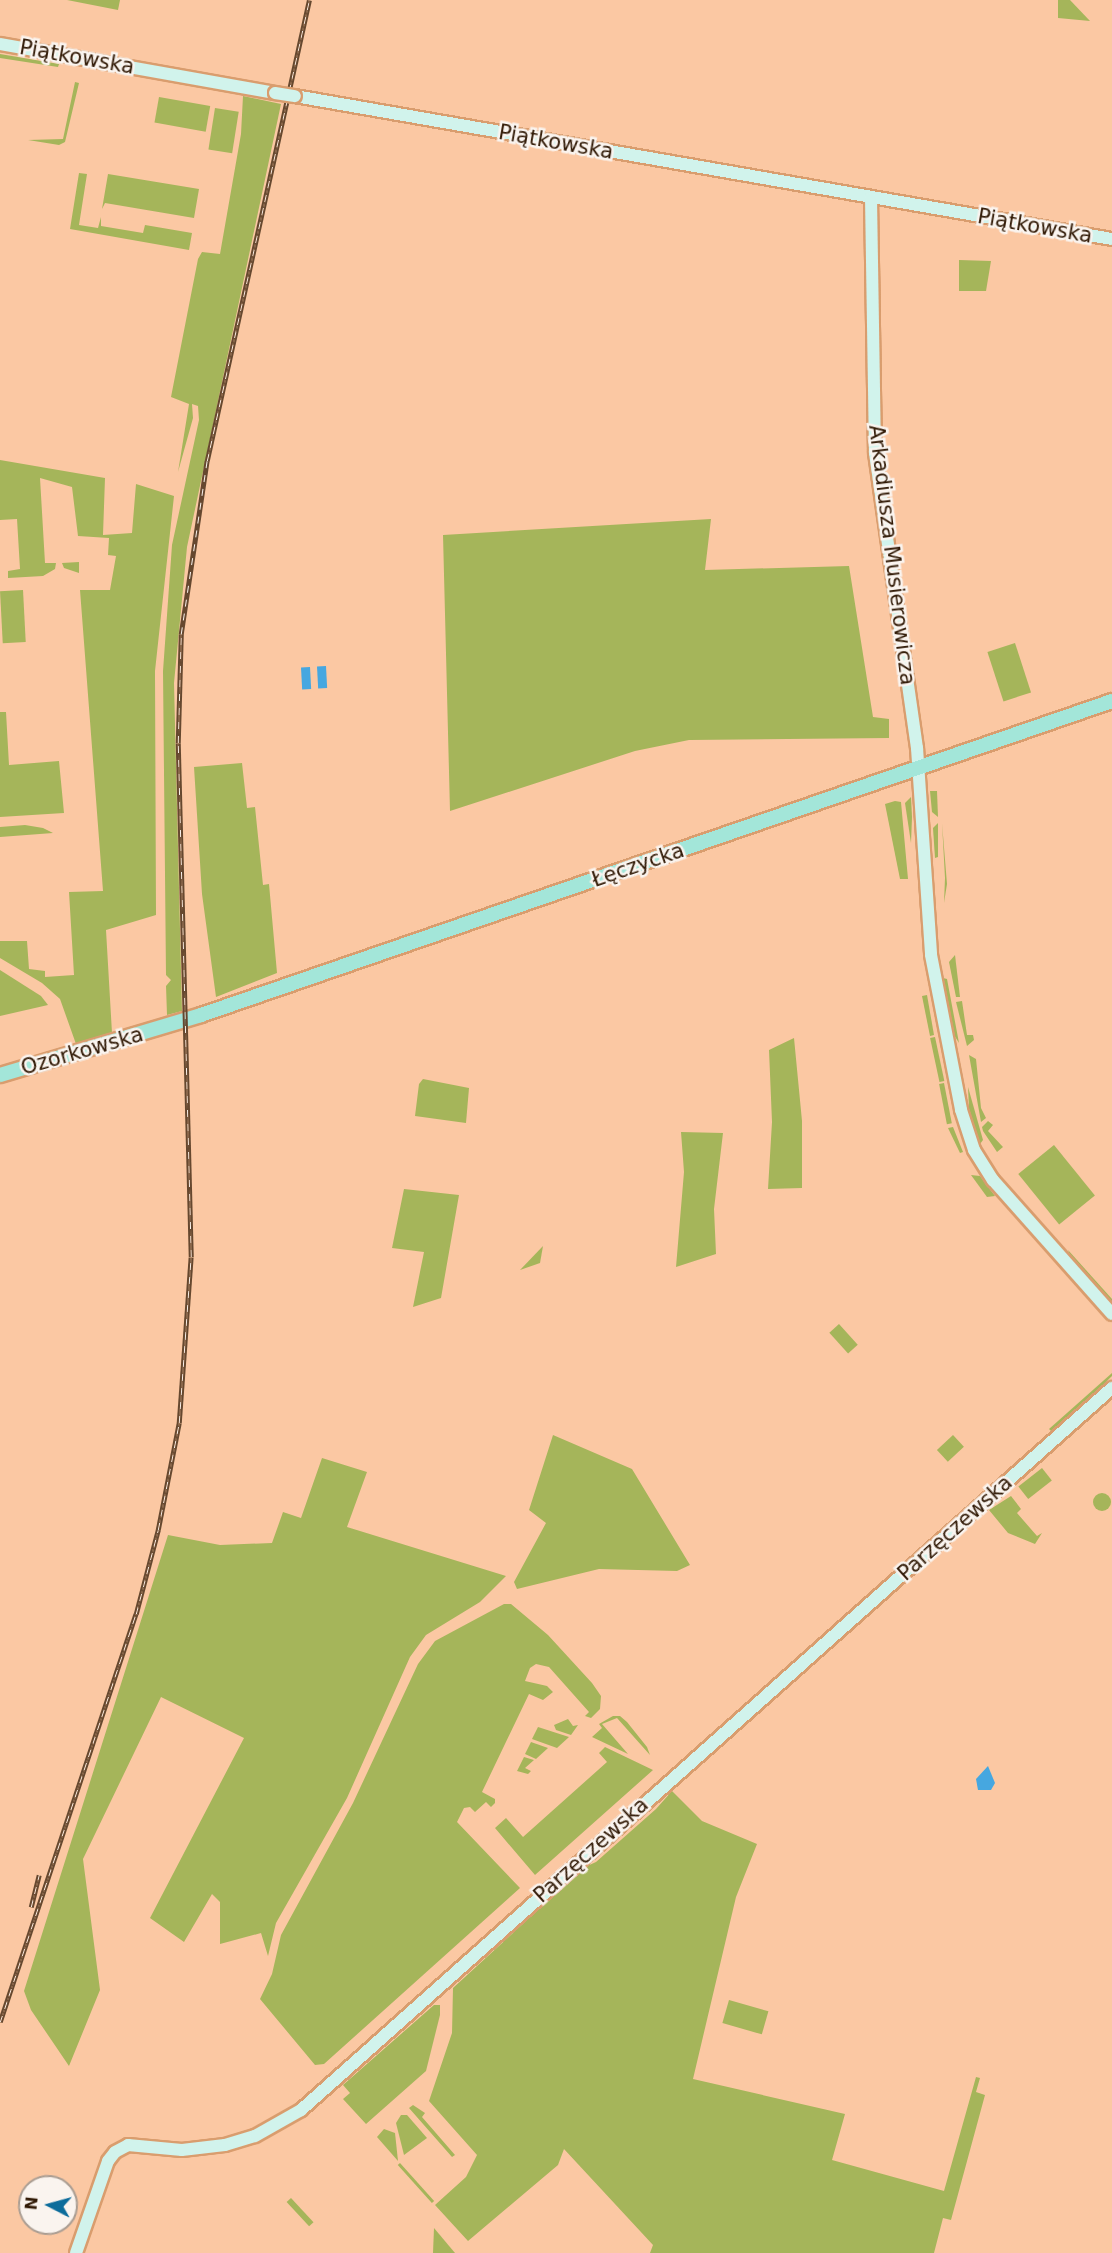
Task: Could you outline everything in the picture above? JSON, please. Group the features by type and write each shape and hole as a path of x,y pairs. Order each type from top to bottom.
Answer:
{"main road":[{"name":"Łęczycka","path":"164,1027 1112,701"},
{"name":"Ozorkowska","path":"0,1075 164,1027"}],"street":[{"name":"Piątkowska","path":"0,44 1112,239"},
{"name":"Arkadiusza Musierowicza","path":"871,198 875,453 918,768 932,956 969,1138 1005,1196 1112,1314"},
{"name":"Parzęczewska","path":"76,2253 108,2161 114,2152 128,2145 182,2150 225,2145 255,2136 307,2105 1112,1388"}],"green space":[{"path":"67,0 120,0 118,10"},
{"path":"1058,0 1070,0 1090,21 1058,18"},
{"path":"0,54 59,64 58,67 0,58"},
{"path":"75,82 79,83 65,142 59,145 28,140 63,139"},
{"path":"243,96 281,104 187,547 174,683 182,1011 167,1015 166,986 171,980 166,975 163,671 172,545 199,420 198,406 192,404 193,418 178,472 189,404 171,397 198,259 202,252 220,254 241,134"},
{"path":"159,97 210,106 206,132 154,123"},
{"path":"215,108 239,112 232,153 208,149"},
{"path":"79,173 87,174 79,225 98,228 101,217 101,226 143,233 145,225 192,233 189,250 70,229"},
{"path":"108,174 199,189 194,218 105,203 102,209"},
{"path":"959,260 991,261 986,291 959,291"},
{"path":"0,460 105,478 103,535 132,533 136,484 174,496 155,671 156,915 106,930 112,1033 76,1044 60,999 42,983 0,958 0,941 27,941 29,969 45,971 45,977 74,975 69,892 103,891 80,590 110,590 116,556 108,555 109,538 78,536 72,487 40,478 45,563 56,563 55,569 43,576 8,578 8,571 20,569 17,519 0,520"},
{"path":"711,519 705,570 849,566 873,717 889,719 889,738 689,740 635,751 450,811 443,535"},
{"path":"79,562 79,573 64,568 62,563"},
{"path":"23,590 26,642 3,643 0,591"},
{"path":"1015,643 1031,692 1003,701 987,652"},
{"path":"0,712 6,712 9,765 59,761 64,813 0,817"},
{"path":"242,763 247,808 255,807 263,885 269,884 277,973 216,997 202,894 194,767"},
{"path":"930,791 937,791 938,817 932,812"},
{"path":"911,797 912,817 911,843 905,803"},
{"path":"901,802 908,879 900,879 885,804"},
{"path":"938,823 938,857 935,858 933,828"},
{"path":"942,823 947,884 944,903 945,878"},
{"path":"25,825 43,828 53,833 0,837 0,827"},
{"path":"955,955 960,997 956,997 949,962"},
{"path":"0,970 41,996 48,1005 0,1016"},
{"path":"943,978 947,979 959,1043 954,1035"},
{"path":"927,995 934,1035 930,1036 922,996"},
{"path":"962,1001 967,1035 973,1035 974,1040 967,1046 956,1002"},
{"path":"935,1037 944,1081 939,1082 930,1038"},
{"path":"794,1038 802,1121 802,1188 768,1189 772,1122 769,1050"},
{"path":"969,1055 976,1059 981,1108 986,1118 981,1122"},
{"path":"423,1079 469,1088 466,1123 415,1116 419,1084"},
{"path":"944,1083 952,1123 947,1124 939,1084"},
{"path":"968,1087 983,1140 980,1144 969,1109"},
{"path":"988,1121 993,1125 988,1131 1003,1147 997,1152 983,1131 982,1127"},
{"path":"953,1127 963,1152 960,1153 948,1128"},
{"path":"681,1132 723,1133 714,1209 716,1254 676,1267 684,1172"},
{"path":"1054,1145 1095,1196 1059,1224 1018,1174"},
{"path":"971,1175 980,1176 995,1196 987,1197"},
{"path":"404,1189 459,1195 441,1298 413,1307 424,1252 392,1248"},
{"path":"543,1246 540,1263 520,1270"},
{"path":"1068,1250 1112,1299 1112,1304 1071,1258"},
{"path":"839,1324 858,1345 848,1354 829,1333"},
{"path":"1112,1373 1112,1376 1053,1433 1049,1429"},
{"path":"553,1435 632,1469 690,1565 677,1571 599,1569 517,1589 514,1582 546,1523 529,1510"},
{"path":"953,1435 964,1447 948,1462 937,1450"},
{"path":"322,1458 367,1472 347,1527 506,1576 480,1602 426,1635 410,1657 347,1798 276,1923 268,1956 261,1933 220,1944 220,1902 212,1894 184,1942 150,1918 244,1738 161,1697 83,1859 100,1990 69,2066 31,2010 24,1991 168,1535 220,1545 272,1543 283,1512 301,1518"},
{"path":"1042,1468 1052,1481 1028,1499 1018,1486"},
{"path":"1102,1493 1108,1496 1111,1502 1108,1508 1102,1511 1096,1508 1093,1502 1096,1496"},
{"path":"1011,1496 1021,1509 1017,1513 1037,1536 1042,1533 1035,1544 1008,1533 989,1510"},
{"path":"504,1604 511,1604 548,1635 592,1683 601,1696 600,1709 591,1718 585,1716 589,1712 549,1667 536,1664 530,1668 525,1681 547,1686 553,1692 543,1700 529,1694 482,1792 495,1799 495,1803 491,1807 486,1802 475,1812 470,1807 464,1808 457,1822 520,1888 324,2064 315,2065 260,1999 272,1974 281,1935 353,1803 418,1664 435,1641"},
{"path":"613,1716 620,1716 627,1722 647,1747 650,1755 617,1718 602,1724 628,1754 592,1737 602,1728 599,1724"},
{"path":"568,1719 573,1726 578,1725 571,1735 556,1730 554,1725"},
{"path":"538,1727 569,1737 557,1748 532,1739"},
{"path":"531,1742 548,1748 536,1759 525,1754"},
{"path":"605,1747 653,1770 535,1875 495,1828 506,1818 523,1837 607,1762 599,1753"},
{"path":"524,1757 534,1760 525,1768 531,1771 528,1774 517,1771"},
{"path":"672,1791 702,1821 757,1844 736,1897 693,2079 845,2114 832,2160 944,2191 976,2077 980,2078 976,2092 985,2095 951,2220 943,2218 934,2253 650,2253 653,2245 564,2149 558,2165 468,2241 435,2205 466,2177 477,2155 429,2101 452,2033 453,1988 585,1867 596,1862 656,1809"},
{"path":"729,2000 768,2011 762,2034 722,2023"},
{"path":"434,2005 440,2005 440,2015 426,2071 366,2124 343,2099 350,2093 343,2085"},
{"path":"413,2105 425,2113 422,2117 455,2155 452,2157 409,2108"},
{"path":"401,2115 407,2115 427,2138 404,2155 396,2123"},
{"path":"384,2129 395,2133 398,2161 377,2137"},
{"path":"400,2163 434,2201 432,2203 398,2165"},
{"path":"291,2198 314,2222 309,2226 287,2202"},
{"path":"434,2228 455,2253 433,2253"}],"water":[{"path":"317,666 326,666 327,688 318,688"},
{"path":"301,667 310,667 311,689 302,689"},
{"path":"988,1766 995,1783 991,1790 978,1790 976,1779"}],"railway":[{"path":"0,2022 136,1614 158,1530 179,1423 191,1257 178,743 181,634 207,461 309,0"},
{"path":"31,1907 39,1875"}]}
